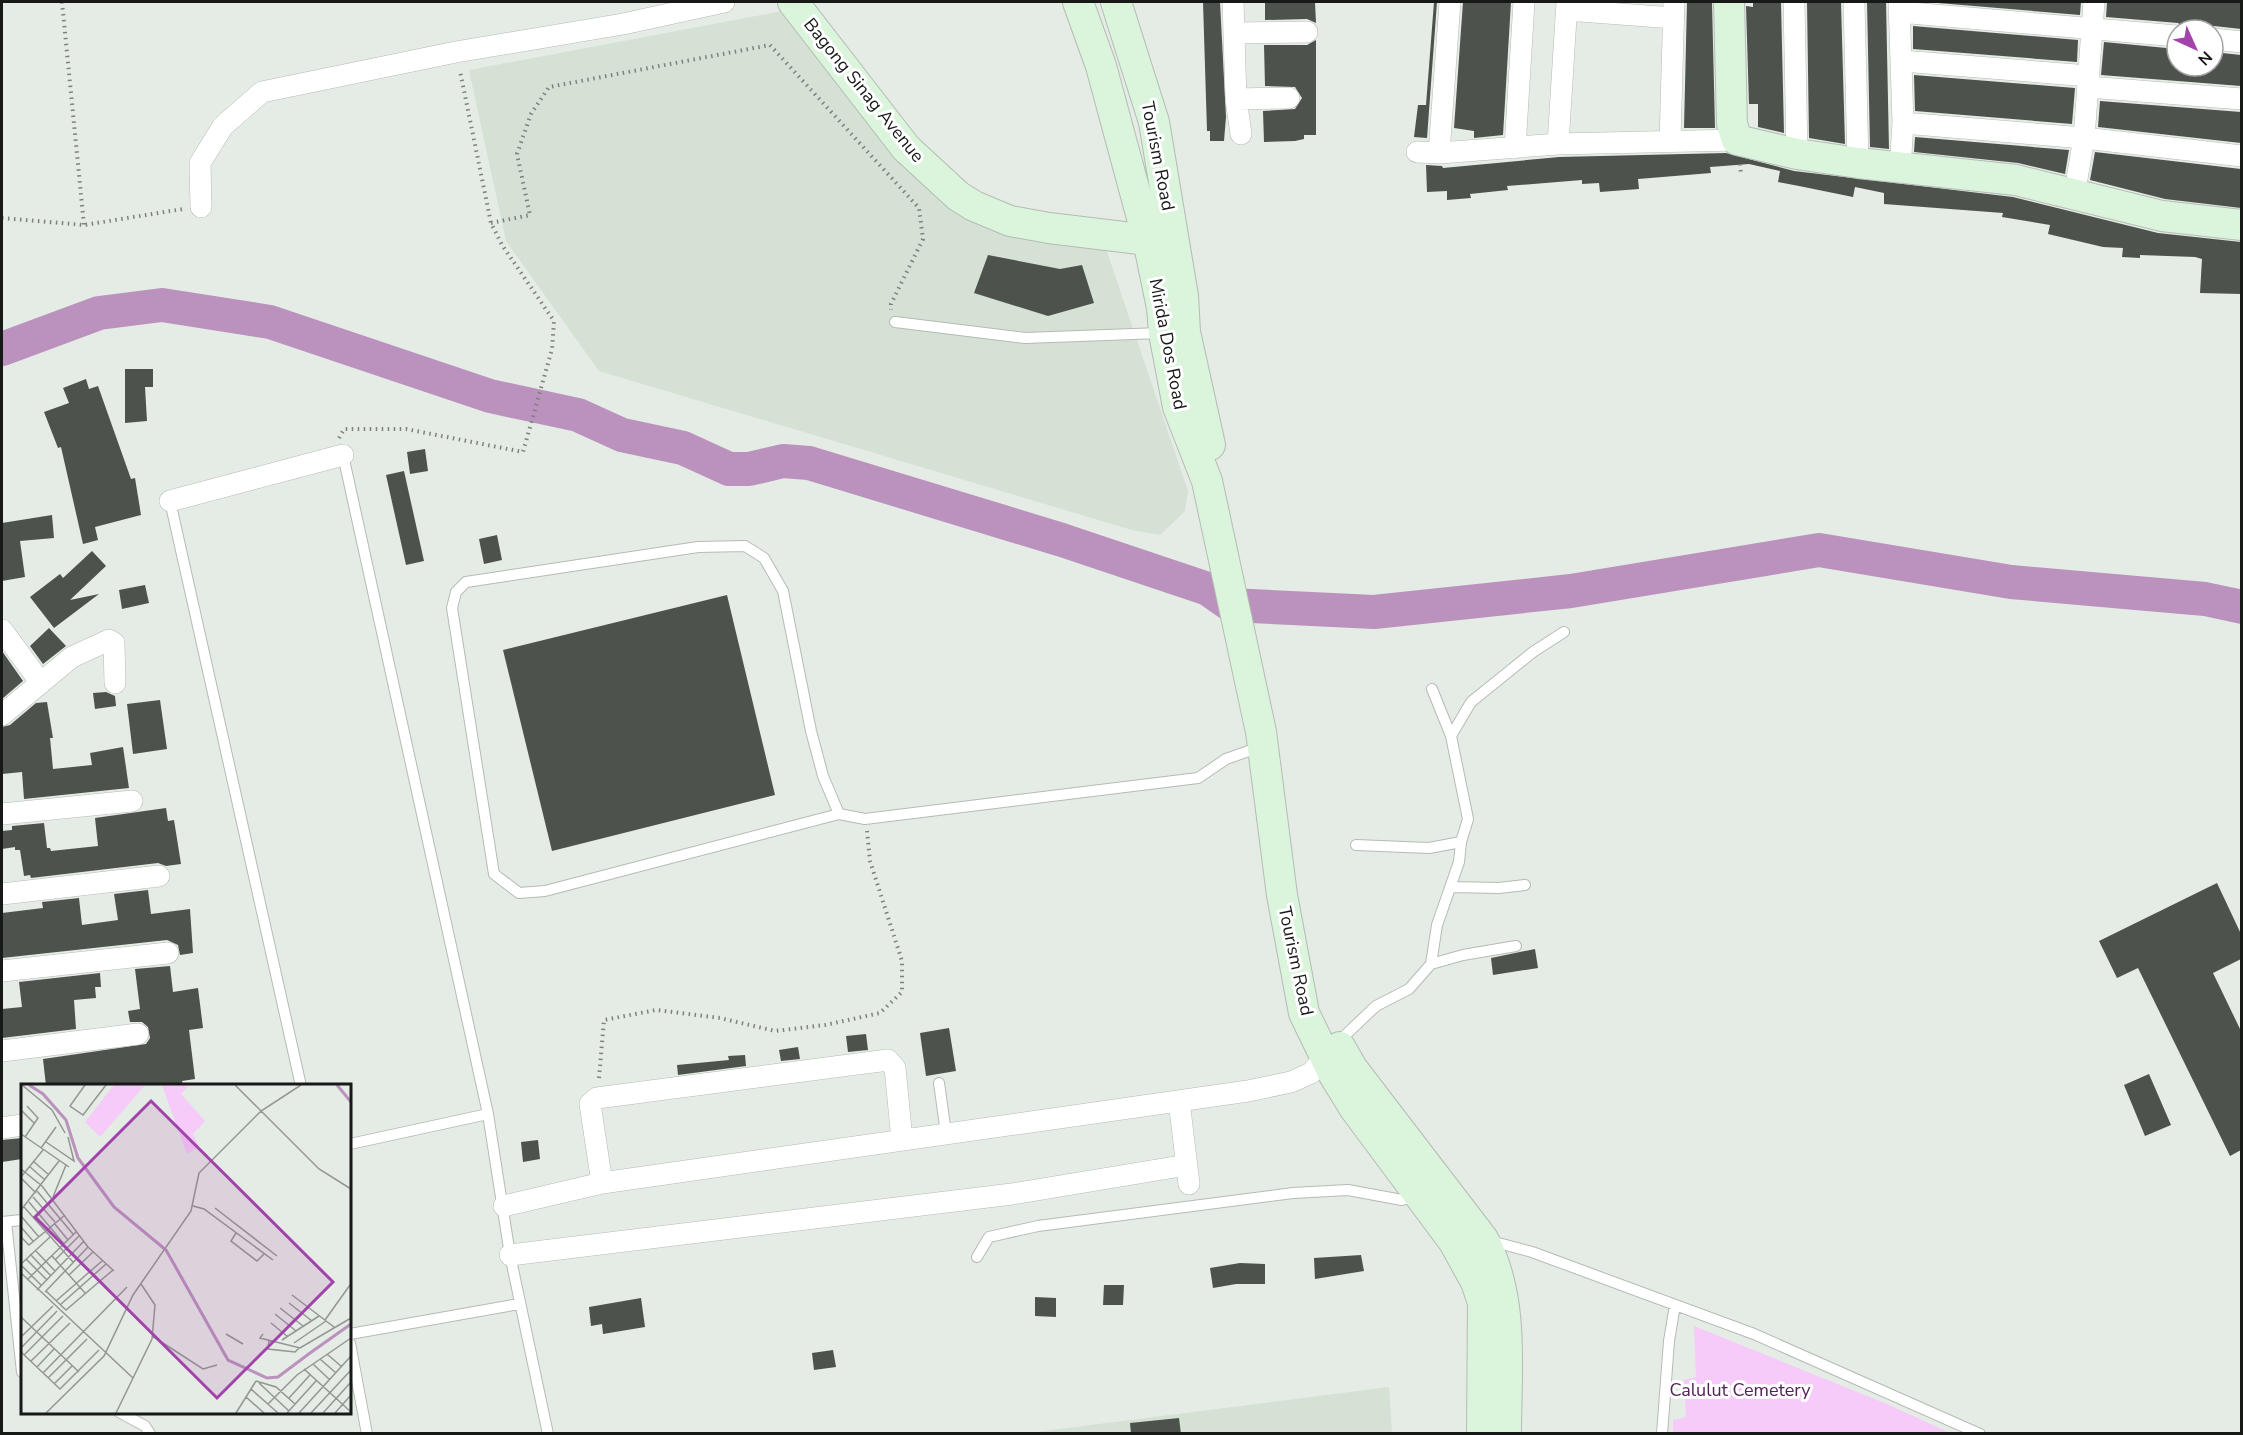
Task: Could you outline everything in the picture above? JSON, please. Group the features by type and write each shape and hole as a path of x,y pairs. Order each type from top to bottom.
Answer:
{"main road":[{"name":"Bagong Sinag Avenue","path":"793,2 906,148 958,196 974,206 1010,221 1161,238"},
{"name":"Tourism Road","path":"1078,2 1161,238 1180,279"},
{"name":"Tourism Road","path":"1116,2 1154,122 1161,238"},
{"path":"1729,2 1732,124 1737,140 1797,154 1858,163 2016,180 2162,216 2241,225"},
{"name":"Mirida Dos Road","path":"1161,238 1162,308 1175,332 1213,480"},
{"name":"Mirida Dos Road","path":"1175,332 1180,279"},
{"name":"Tourism Road","path":"1213,480 1262,711 1311,963 1331,1050 1355,1110 1417,1196 1468,1241 1494,1260 1502,1285 1506,1334 1506,1434"},
{"name":"Tourism Road","path":"1269,746 1282,895 1304,1013 1331,1050 1352,1068 1388,1113 1468,1241 1476,1282 1483,1303 1482,1434"}],"street":[{"path":"201,207 200,163 224,126 262,92 456,52 623,24 724,2"},
{"path":"1233,2 1236,99 1241,134"},
{"path":"1439,153 1450,2"},
{"path":"1515,148 1524,2"},
{"path":"1794,2 1797,154"},
{"path":"1854,2 1858,163"},
{"path":"2074,196 2084,138 2094,2"},
{"path":"1558,144 1567,6 1673,10 1670,141"},
{"path":"1900,169 1903,123 1899,7 2165,35"},
{"path":"1234,33 1307,32"},
{"path":"2225,40 2241,42"},
{"path":"1902,62 2241,99"},
{"path":"1236,99 1289,98"},
{"path":"1903,123 2084,138 2241,156"},
{"path":"1418,152 1439,153 1558,144 1737,140"},
{"path":"170,501 343,455"},
{"path":"2,630 41,683"},
{"path":"2,715 72,657 109,640 114,643 115,683"},
{"path":"2,814 132,801"},
{"path":"2,894 159,876"},
{"path":"2,971 168,953"},
{"path":"2,1051 138,1034"},
{"path":"504,1206 602,1183 1179,1101 1291,1082 1311,1073 1331,1050"},
{"path":"602,1183 590,1104 597,1098 888,1060 895,1068 902,1140"},
{"path":"510,1255 1188,1174 1179,1101"},
{"path":"2,1128 21,1125"}],"lane":[{"path":"895,322 1025,338 1175,332"},
{"path":"343,455 488,1114 519,1304 548,1434"},
{"path":"170,501 301,1084"},
{"path":"839,814 823,776 810,730 783,591 764,558 745,546 699,547 466,582 456,592 452,608 494,874 519,893 545,891 839,814 865,819 1198,778 1226,759 1269,746"},
{"path":"1452,736 1471,702 1533,652 1564,632"},
{"path":"1331,1050 1376,1006 1409,989 1431,964 1437,925 1459,862 1461,842 1468,819 1452,736 1432,689"},
{"path":"1356,845 1429,848 1461,842"},
{"path":"1451,887 1499,888 1525,885"},
{"path":"1431,964 1463,955 1516,946"},
{"path":"939,1083 945,1133"},
{"path":"351,1143 488,1114"},
{"path":"977,1257 989,1237 1038,1226 1293,1193 1348,1190 1402,1200 1417,1196"},
{"path":"21,1220 4,1222 21,1364"},
{"path":"1468,1241 1532,1252 1675,1305 1861,1380 1980,1434"},
{"path":"351,1334 519,1304"},
{"path":"1662,1434 1669,1341 1675,1305"},
{"path":"351,1348 367,1434"},
{"path":"121,1414 145,1426 150,1434"}],"path":[{"path":"62,2 84,225"},
{"path":"491,223 530,215 517,154 531,114 549,87 770,45 919,208 924,239 891,304 895,322"},
{"path":"343,455 337,441 344,429 406,429 523,452 529,435 552,350 554,321 502,245 491,223 456,52"},
{"path":"2,218 84,225 167,210 201,207"},
{"path":"597,1098 604,1020 656,1010 720,1018 775,1031 825,1025 880,1013 902,992 903,961 870,861 865,819"}],"shaded area":[{"path":"788,10 946,194 1104,243 1188,491 1185,511 1160,535 1132,530 599,371 506,241 469,70"},
{"path":"1389,1387 1392,1433 1028,1433"}],"green space":[{"name":"Calulut Cemetery","path":"1694,1326 1887,1404 1950,1433 1673,1433 1673,1420 1686,1417 1684,1380 1696,1377"}],"building":[{"path":"1203,2 1220,2 1226,117 1224,141 1210,141 1210,131 1207,131"},
{"path":"1265,2 1315,2 1316,23 1307,19 1265,20"},
{"path":"1434,2 1437,2 1427,138 1414,137 1418,105 1426,105"},
{"path":"1463,2 1511,2 1503,135 1474,138 1474,131 1454,128"},
{"path":"1687,2 1712,2 1715,128 1684,128"},
{"path":"1753,2 1781,2 1784,133 1758,127 1758,104 1749,104 1746,6 1753,7"},
{"path":"1807,2 1841,2 1845,144 1809,138"},
{"path":"1867,2 1886,2 1889,149 1870,147"},
{"path":"1926,2 2081,2 2080,15"},
{"path":"2107,2 2241,2 2241,29 2225,27 2225,18 2165,18 2165,22 2106,17"},
{"path":"1913,26 2078,40 2077,62 1913,49"},
{"path":"1316,40 1316,135 1304,135 1304,139 1295,141 1264,142 1263,111 1295,109 1302,98 1295,87 1265,86 1264,45 1307,45"},
{"path":"2104,42 2165,48 2165,78 2225,78 2225,53 2241,55 2241,86 2101,75"},
{"path":"1914,75 2075,88 2072,124 1915,111"},
{"path":"2100,101 2241,112 2241,143 2098,127"},
{"path":"1915,137 2069,150 2065,174 2018,163 1914,152"},
{"path":"2095,152 2241,169 2241,208 2165,199 2090,180"},
{"path":"1726,153 1794,171 2013,197 2158,233 2241,242 2241,294 2200,293 2202,259 2195,257 2140,255 2140,258 2122,257 2123,248 2103,247 2048,234 2050,225 2002,217 2003,213 1884,204 1884,193 1855,187 1853,197 1778,182 1780,171 1749,164 1710,167 1711,173 1638,179 1639,189 1600,192 1599,183 1582,184 1582,180 1507,186 1508,190 1470,194 1471,198 1447,200 1447,191 1427,192 1426,165 1443,168 1559,157"},
{"path":"988,255 1060,269 1082,265 1094,303 1048,316 974,293"},
{"path":"125,369 153,369 153,387 145,387 147,421 125,423"},
{"path":"86,379 89,389 98,386 131,479 135,478 141,515 95,527 98,540 83,544 61,447 58,448 44,412 69,403 63,388"},
{"path":"425,449 428,471 410,474 407,452"},
{"path":"404,471 424,561 406,565 386,475"},
{"path":"52,515 54,538 20,541 25,577 2,581 2,523"},
{"path":"497,535 502,560 484,564 479,539"},
{"path":"92,551 106,566 70,600 99,594 54,628 30,597 60,574 63,578"},
{"path":"145,585 149,603 122,609 119,590"},
{"path":"727,595 775,795 552,851 503,650"},
{"path":"49,628 66,646 43,664 30,646"},
{"path":"2,651 23,681 2,699"},
{"path":"106,692 115,696 116,706 95,709 93,693"},
{"path":"160,700 167,749 133,754 127,704"},
{"path":"47,702 53,738 50,738 53,769 92,765 90,753 123,747 129,788 24,799 22,772 2,774 2,727 10,725 36,703"},
{"path":"166,808 168,821 174,820 181,864 166,866 158,863 31,878 30,875 24,876 20,850 15,850 15,847 2,849 2,831 12,830 12,826 44,823 47,848 51,851 98,846 95,818"},
{"path":"2217,883 2241,934 2241,959 2213,973 2241,1031 2241,1150 2230,1156 2138,968 2117,978 2099,941"},
{"path":"148,890 151,914 190,909 193,953 180,955 178,945 167,940 2,958 2,913 43,908 42,902 79,898 82,925 118,920 114,894"},
{"path":"1535,949 1538,968 1493,975 1491,958"},
{"path":"170,966 173,992 198,988 203,1028 189,1030 195,1079 182,1081 183,1084 46,1084 43,1059 146,1044 150,1038 148,1027 142,1022 130,1022 128,1011 140,1009 135,969"},
{"path":"100,973 101,987 95,987 96,998 74,1000 76,1029 2,1038 2,1009 22,1007 19,982"},
{"path":"949,1028 956,1071 926,1076 920,1033"},
{"path":"866,1034 868,1050 848,1052 846,1036"},
{"path":"798,1047 800,1059 781,1061 779,1050"},
{"path":"745,1055 746,1066 678,1075 677,1065 729,1060 728,1056"},
{"path":"2149,1074 2171,1125 2145,1136 2124,1085"},
{"path":"21,1138 21,1159 2,1162 2,1140"},
{"path":"538,1140 540,1159 523,1162 521,1142"},
{"path":"1361,1255 1364,1271 1315,1279 1314,1258"},
{"path":"1240,1263 1265,1264 1265,1284 1236,1284 1213,1288 1210,1268"},
{"path":"1104,1285 1124,1285 1123,1305 1103,1305"},
{"path":"1035,1297 1056,1298 1056,1317 1035,1316"},
{"path":"641,1298 645,1327 603,1334 602,1324 591,1326 589,1307"},
{"path":"833,1350 836,1367 814,1370 812,1353"},
{"path":"1179,1418 1181,1434 1131,1434 1130,1423"}],"waterway":[{"path":"2,349 99,313 162,305 270,322 490,396 578,415 622,435 683,448 729,469 749,469 783,461 809,463 1062,540 1208,589 1231,605 1374,612 1571,591 1819,550 2011,582 2205,599 2242,607"}]}
